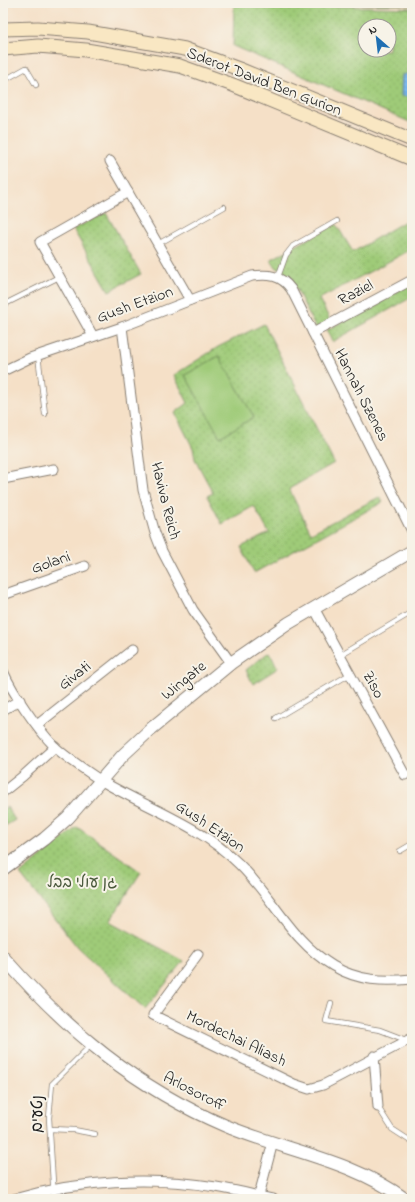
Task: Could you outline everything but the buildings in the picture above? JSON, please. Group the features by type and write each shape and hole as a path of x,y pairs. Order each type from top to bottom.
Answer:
{"main road":[{"name":"Sderot David Ben Gurion","path":"3,29 38,28 88,32 184,49 239,69 412,140"},
{"name":"Sderot David Ben Gurion","path":"3,49 38,46 86,50 180,66 233,85 412,159"}],"street":[{"path":"110,161 190,300"},
{"path":"93,336 40,242 128,192"},
{"name":"Gush Etzion","path":"3,371 38,355 122,327 252,276 268,274 278,276"},
{"name":"Hannah Szenes","path":"278,276 292,289 412,531"},
{"name":"Raziel","path":"314,333 412,280"},
{"name":"Haviva Reich","path":"122,327 143,490 155,533 162,551 193,610 231,663"},
{"path":"3,479 54,469"},
{"name":"Wingate","path":"3,869 44,839 68,818 123,755 152,728 231,663 263,640 314,608 412,551"},
{"name":"Golani","path":"3,595 85,566"},
{"name":"Ziso","path":"314,608 405,775"},
{"name":"Givati","path":"37,725 132,650"},
{"name":"Gush Etzion","path":"3,671 37,725 55,747 100,780 180,821 220,848 239,864 298,936 315,953 334,966 350,974 370,980 390,981 412,979"},
{"path":"3,710 20,700"},
{"path":"3,792 24,776 55,747"},
{"name":"Mordechai Aliash","path":"198,954 153,1015 294,1084 309,1088 322,1084 409,1039"},
{"name":"Arlosoroff","path":"3,957 59,1015 91,1045 125,1071 181,1105 226,1126 350,1168 381,1183 405,1199"},
{"path":"374,1056 378,1107"},
{"path":"258,1197 273,1142"},
{"path":"14,1199 53,1189 120,1181 156,1181 217,1187 273,1199"}],"lane":[{"path":"3,81 26,68 36,85"},
{"path":"158,244 224,207"},
{"path":"278,276 286,255 293,246 337,221"},
{"path":"3,305 59,277"},
{"path":"38,355 45,414"},
{"path":"340,655 412,612"},
{"path":"276,718 350,674"},
{"path":"400,851 412,844"},
{"path":"331,1003 326,1021 380,1030 409,1039"},
{"name":"נטעים","path":"54,1199 50,1129 52,1084 91,1045"},
{"path":"378,1107 392,1129 412,1142"},
{"path":"50,1129 74,1130 95,1134"}],"green space":[{"path":"234,3 330,3 331,6 412,8 412,123 233,46"},
{"path":"412,3 412,5 336,4"},
{"path":"106,213 141,274 109,291 73,229"},
{"path":"412,217 412,249 319,299 330,320 316,329 297,290 270,260 336,224 353,252"},
{"path":"412,283 412,297 332,342 327,330"},
{"path":"264,324 334,463 289,489 311,533 379,497 383,502 254,573 241,547 269,533 254,506 222,524 207,496 213,493 195,459 193,448 175,413 188,403 174,375 218,347"},
{"path":"219,356 254,417 220,437 185,375"},
{"path":"269,652 278,668 253,684 246,670"},
{"path":"7,807 15,820 3,827 3,809"},
{"name":"גן עולי בבל","path":"77,827 141,872 110,921 184,961 145,1009 78,948 20,874"}],"water":[{"path":"412,73 412,97 401,96 402,75"}]}
